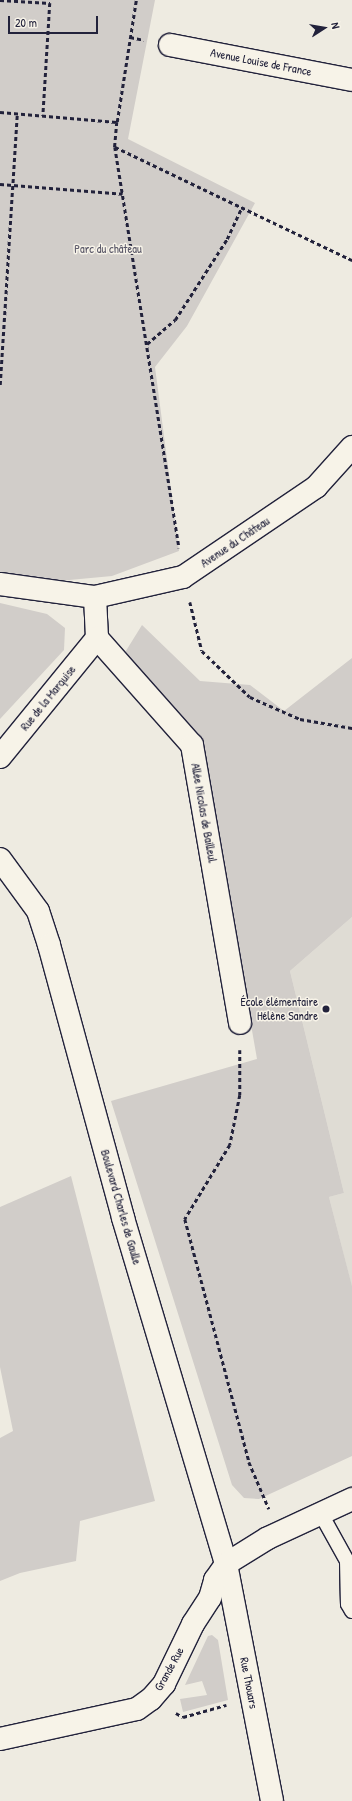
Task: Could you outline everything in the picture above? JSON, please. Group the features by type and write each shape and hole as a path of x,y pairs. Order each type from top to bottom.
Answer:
{"street":[{"name":"Avenue Louise de France","path":"170,45 352,80"},
{"name":"Avenue du Château","path":"0,584 95,597 183,577 316,487 352,447"},
{"path":"95,597 97,638"},
{"name":"Rue de la Marquise","path":"0,757 97,638"},
{"name":"Allée Nicolas de Bailleul","path":"97,638 192,745 240,1023"},
{"name":"Boulevard Charles de Gaulle","path":"0,859 38,911 50,945 123,1218 226,1564"},
{"path":"226,1564 244,1551 280,1532 352,1499"},
{"name":"Grande Rue","path":"0,1739 137,1709 151,1699 164,1684 193,1624 210,1598 215,1580 226,1564"},
{"name":"Rue Thouars","path":"226,1564 272,1801"}],"lane":[{"path":"321,1514 350,1565 348,1604 352,1610"}],"path":[{"path":"0,0 50,3 43,116"},
{"path":"136,0 117,122 115,146 183,577 202,651 250,697 300,719 352,728"},
{"path":"0,112 117,122"},
{"path":"0,385 17,114"},
{"path":"115,146 352,260"},
{"path":"0,184 123,194"},
{"path":"146,344 175,320 227,239 242,207"},
{"path":"240,1023 240,1095 230,1145 185,1219 249,1462 280,1532"},
{"path":"183,1717 229,1704"}],"shaded area":[{"name":"École élémentaire Hélène Sandre","path":"352,917 352,1287 329,1197 344,1193 290,971"}],"green space":[{"name":"Parc du château","path":"0,0 155,0 128,139 255,203 187,326 155,367 179,551 112,576 48,582 0,573"},
{"path":"0,603 47,614 65,628 64,650 0,719"},
{"path":"142,625 200,681 250,685 284,711 352,658 352,917 290,971 344,1193 329,1197 352,1286 352,1456 259,1499 244,1498 232,1485 111,1101 257,1059 201,738 124,654"},
{"path":"71,1176 155,1501 80,1521 76,1561 20,1573 0,1581 0,1438 13,1431 0,1367 0,1207"},
{"path":"212,1635 218,1640 228,1700 183,1712 180,1699 207,1695 202,1681 185,1685 208,1636"}],"place":[{"name":"École élémentaire Hélène Sandre","path":"326,1009"}]}
